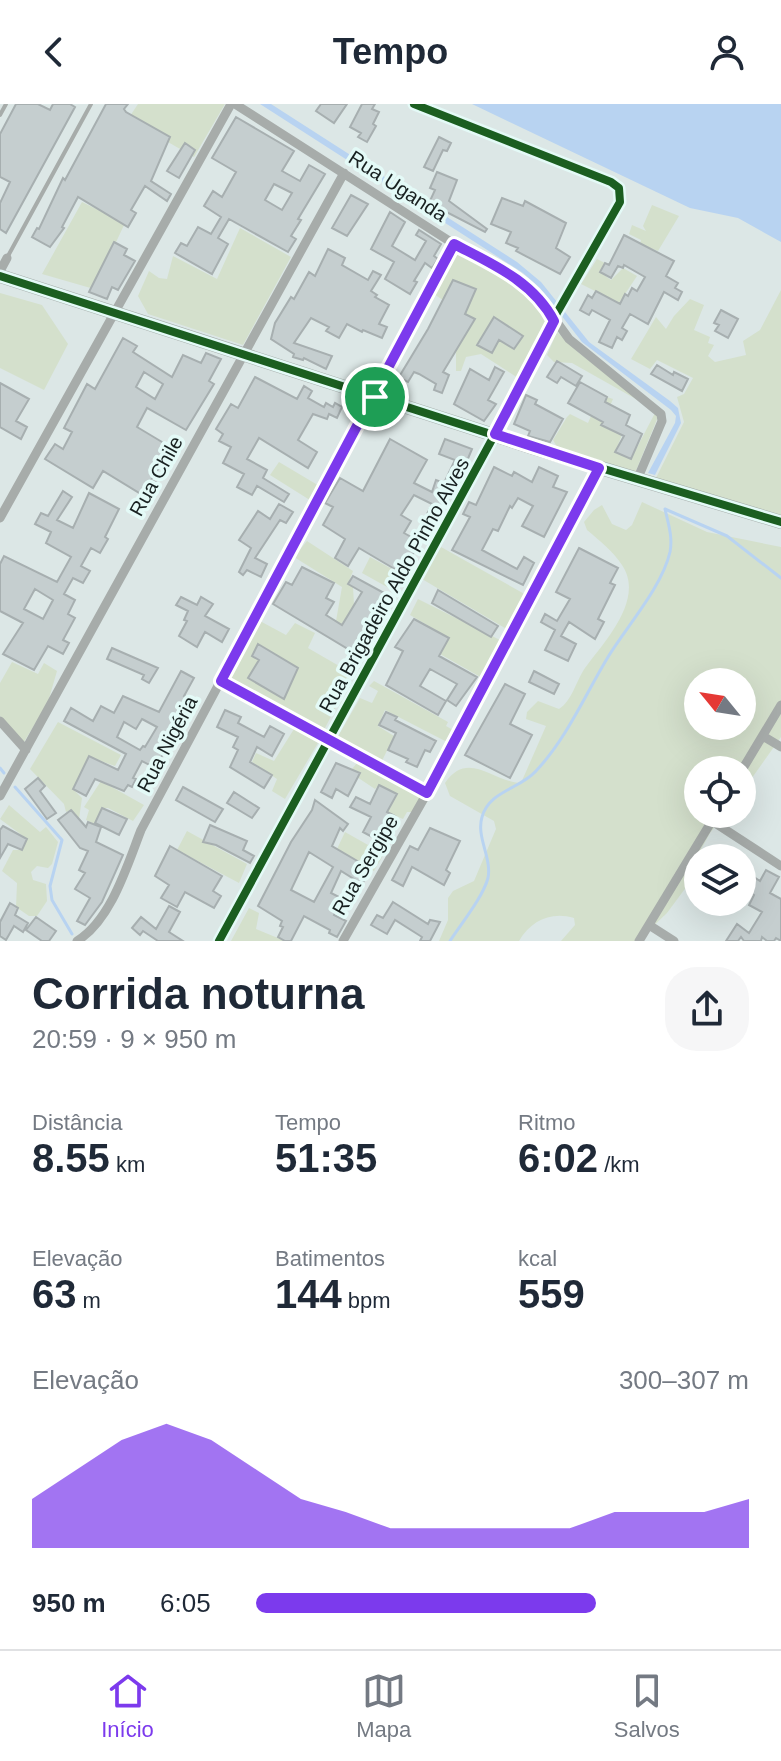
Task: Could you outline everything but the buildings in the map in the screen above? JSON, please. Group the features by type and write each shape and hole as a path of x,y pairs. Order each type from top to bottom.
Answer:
{"main road":[{"path":"0,274 243,356 781,522"}],"street":[{"path":"0,518 233,104"},
{"name":"Rua Uganda","path":"233,104 535,292 584,354 661,414 662,421 637,480"},
{"name":"Rua Brigadeiro Aldo Pinho Alves","path":"219,941 620,202 619,188 611,182 414,104"},
{"name":"Rua Chile","path":"0,795 344,173"},
{"name":"Rua Nigéria","path":"77,941 94,926 120,883 141,830 375,397 454,244"},
{"path":"0,274 7,258"},
{"name":"Rua Sergipe","path":"343,941 427,793 599,468"},
{"path":"221,681 427,793"},
{"path":"751,756 781,705"},
{"path":"0,721 26,750"},
{"path":"763,736 781,747"},
{"path":"639,941 707,828"},
{"path":"729,828 781,866"},
{"path":"649,925 674,941"}],"lane":[{"path":"0,115 6,104"},
{"path":"7,258 91,104"}],"green space":[{"path":"138,104 225,104 194,157 128,119"},
{"path":"82,202 125,223 94,289 42,274"},
{"path":"652,205 679,216 658,251 640,244 641,240 629,234 632,225 646,231 643,226"},
{"path":"240,228 291,257 243,345 148,314 138,296 149,271 167,279 173,256 217,279"},
{"path":"455,248 510,277 534,296 543,308 548,322 518,378 481,354 466,357 461,371 456,371 456,309 434,294"},
{"path":"597,259 605,263 600,272 611,280 623,268 637,276 619,303 581,284"},
{"path":"781,290 781,517 655,480 684,422 677,397 684,394 693,378 657,360 650,369 631,359 656,317 666,329 690,299 704,305 694,330 710,337 708,343 714,345 708,356 715,362 746,355 743,341 760,330"},
{"path":"0,293 42,305 68,344 44,390 0,368"},
{"path":"557,332 579,353 650,407 572,363 554,362 547,355"},
{"path":"607,397 613,399 602,425 622,435 615,452 631,459 655,413 658,417 635,473 556,451 553,440 567,417 570,414 588,423"},
{"path":"279,462 321,487 313,502 270,475"},
{"path":"642,502 707,532 781,547 781,737 756,772 756,756 684,756 684,828 714,828 704,844 684,844 684,890 641,941 561,941 575,925 574,918 558,916 536,923 519,941 439,941 448,920 448,898 453,891 474,881 496,829 494,821 450,796 445,783 454,773 472,768 521,783 546,726 526,719 527,712 538,701 559,709 563,705 585,668 612,633 626,605 628,578 622,565 587,530 584,522 602,505 612,524 626,530 632,525"},
{"path":"307,541 353,571 348,584 353,587 354,605 341,625 336,621 342,587 294,557"},
{"path":"441,547 528,596 510,631 422,579"},
{"path":"370,557 405,576 396,592 362,573"},
{"path":"418,599 504,642 484,679 440,654 449,638 410,615"},
{"path":"260,621 286,635 295,623 315,633 308,648 353,674 324,730 230,678"},
{"path":"12,662 38,674 44,663 57,671 48,702 24,742 0,716 0,683"},
{"path":"374,681 448,722 446,726 453,730 447,742 385,710 378,726 394,736 381,763 337,738 360,698 372,703 378,691 369,686"},
{"path":"58,722 121,755 115,766 89,757 73,789 82,798 79,819 71,810 66,812 64,804 30,769"},
{"path":"294,729 318,743 285,799 272,791 277,779 252,762 256,753 274,761"},
{"path":"357,763 422,795 412,812 407,812 403,819 387,812 396,793 379,785 375,789 357,777 359,773 352,769"},
{"path":"101,781 144,805 133,821 108,808 102,808 99,814 106,823 104,828 86,820 89,810 84,807"},
{"path":"9,805 40,832 46,827 58,842 52,864 48,868 37,866 31,872 33,880 46,884 47,901 37,916 29,916 16,907 17,883 2,871 13,850 22,850 27,839 0,819"},
{"path":"187,831 247,864 239,883 177,850"},
{"path":"345,832 384,854 374,871 337,849"},
{"path":"249,908 259,913 256,929 285,941 231,941"}],"water":[{"path":"260,104 271,104 517,262 541,282 589,342 678,408 681,423 655,475 648,473 675,423 676,416 671,410 582,342 540,288 523,273"},
{"path":"472,104 781,104 781,242 738,218 690,208"}],"waterway":[{"path":"665,509 727,536 781,578"},
{"path":"450,941 477,902 488,878 481,825 486,808 491,801 529,777 547,758 660,579 670,552 671,535 665,509"},
{"path":"0,768 4,773"},
{"path":"15,787 62,840 50,886 52,900 72,934"}],"cycle path":[{"path":"219,941 495,434 558,311 620,202 619,188 611,182 414,104"},
{"path":"0,276 534,448 781,522"}],"route":[{"path":"454,244 508,273 535,292 554,321 495,434 599,468 427,793 221,681 375,397 454,244"}]}
